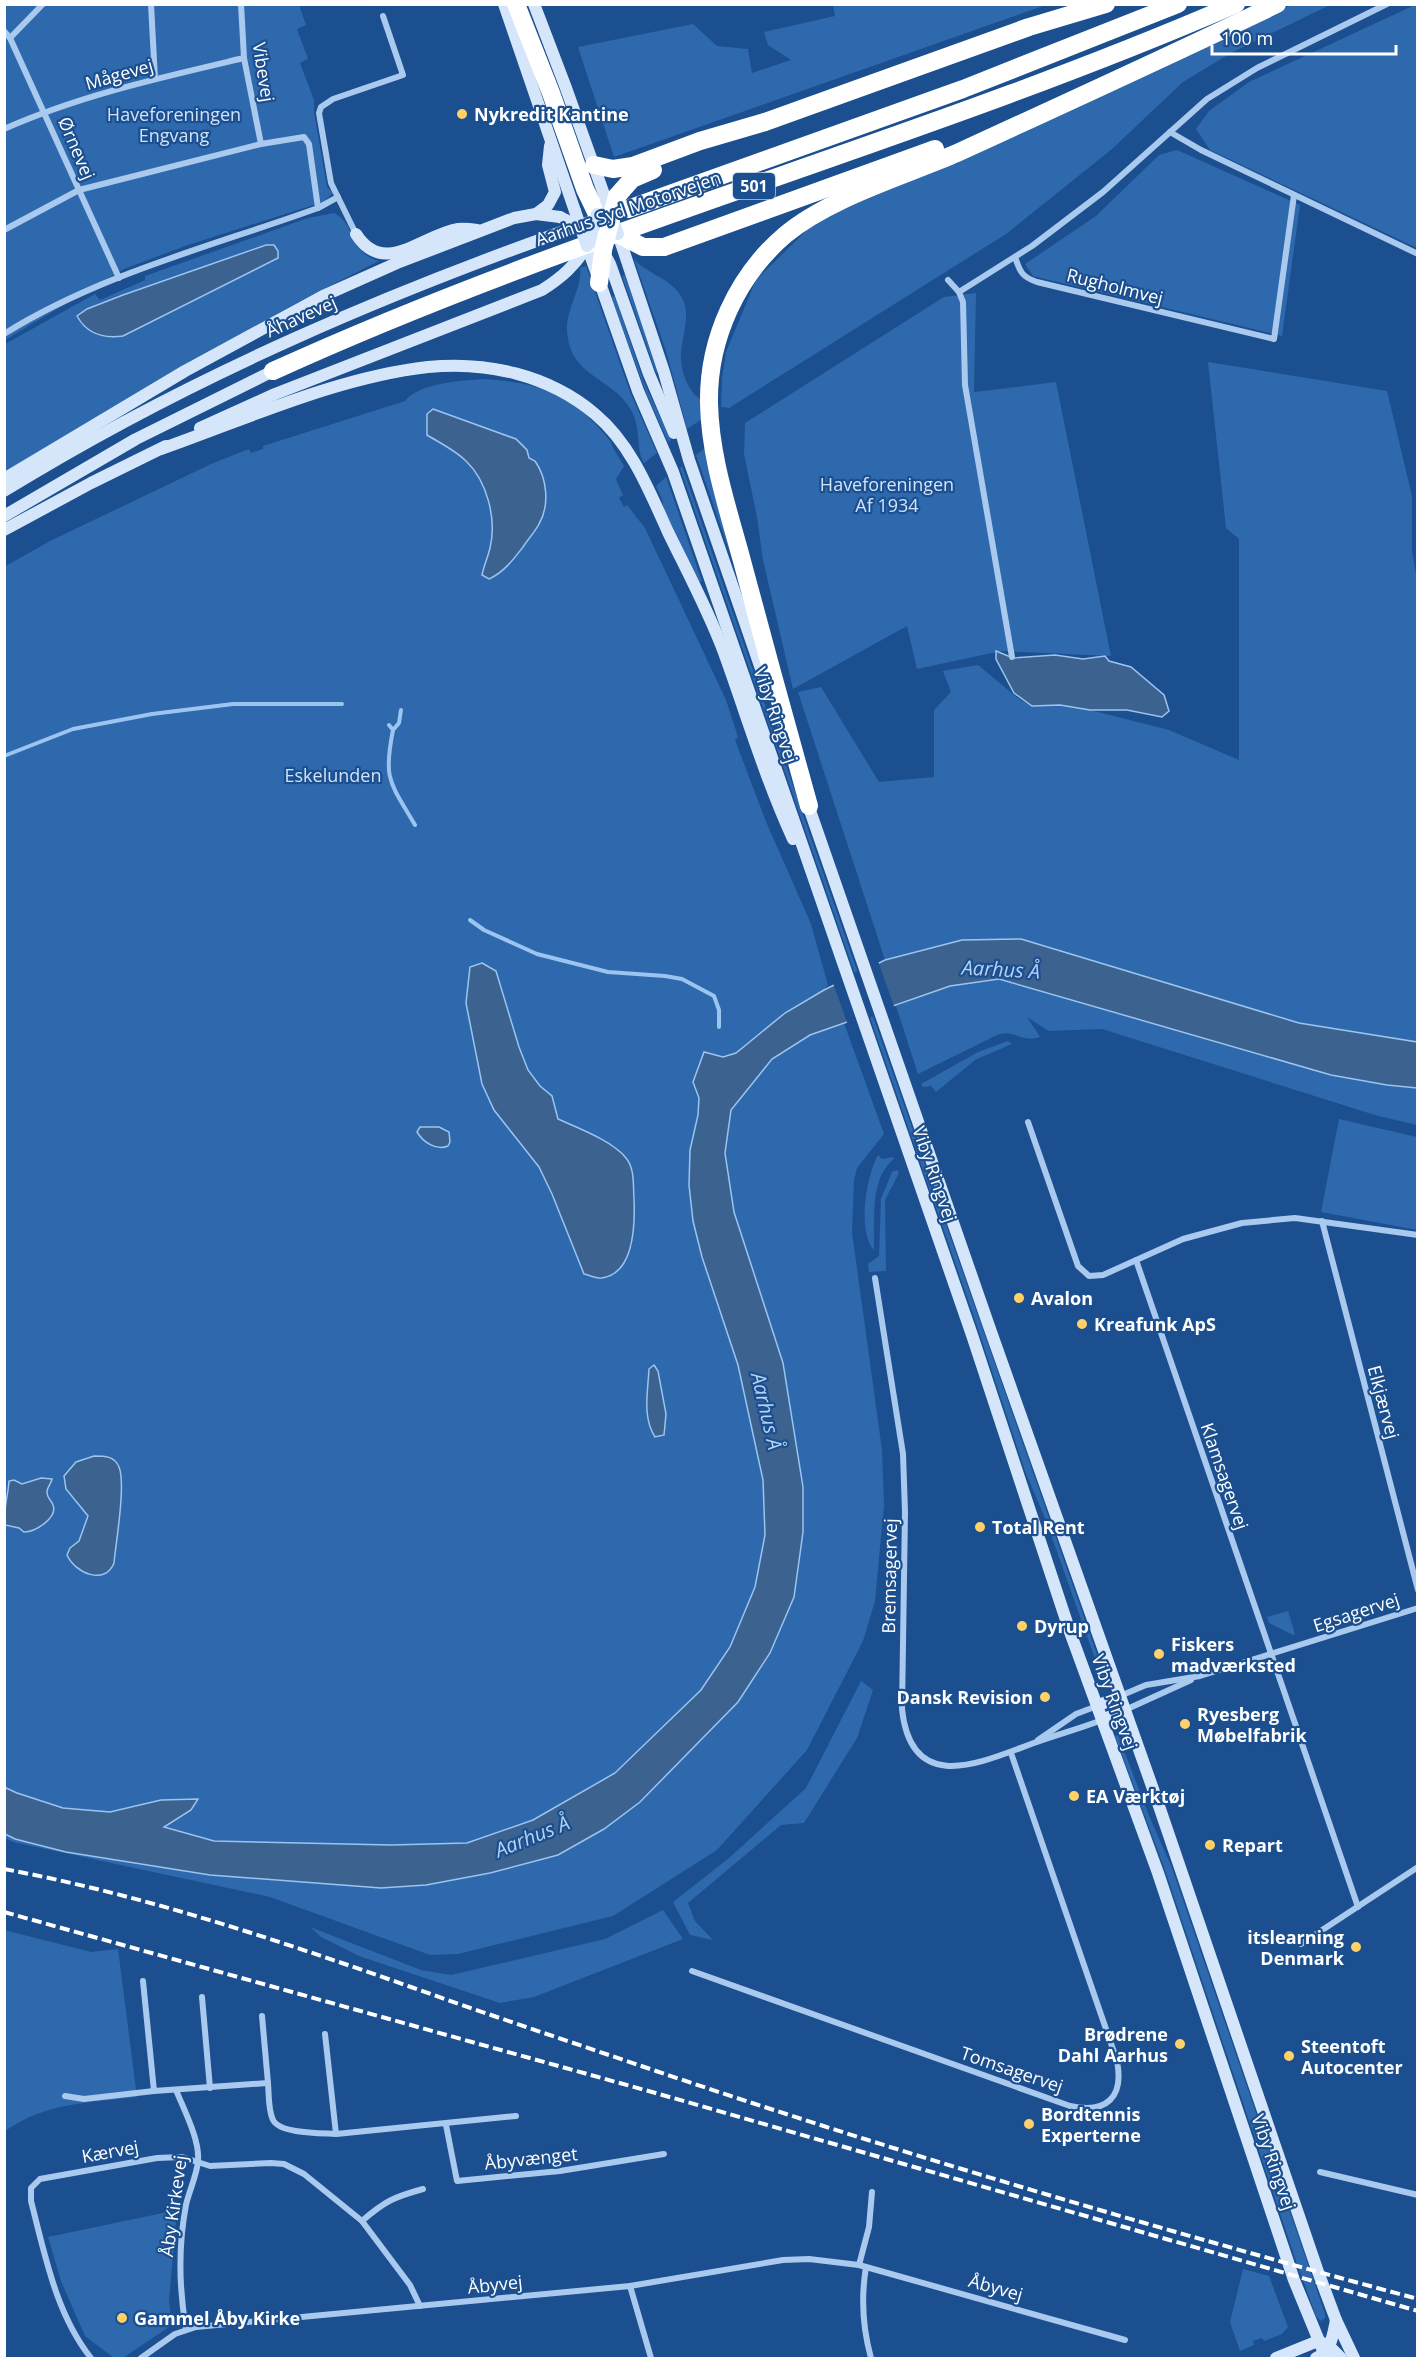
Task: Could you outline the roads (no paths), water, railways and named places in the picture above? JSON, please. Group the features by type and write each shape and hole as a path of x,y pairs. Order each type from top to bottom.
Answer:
{"highway":[{"path":"516,4 608,215 650,249 673,245 950,144 1116,79"},
{"path":"594,165 622,169 700,141 765,122 1029,27 1106,4"},
{"name":"Aarhus Syd Motorvejen","path":"608,215 963,89 1178,4"},
{"name":"Aarhus Syd Motorvejen","path":"273,371 447,297 544,260 973,108 1129,49 1236,4"},
{"path":"809,806 741,556 713,442 709,399 715,349 725,318 740,289 765,255 800,223 830,206 954,154 1276,4"},
{"path":"599,283 597,250 608,215 632,179 703,152 765,122"}],"main road":[{"name":"Viby Ringvej","path":"504,4 550,141 608,215"},
{"name":"Viby Ringvej","path":"534,4 594,165 608,215 664,372 679,435"},
{"path":"536,214 548,205 555,192 548,165 550,141"},
{"path":"4,479 185,371 323,296 397,263 514,218 536,214 560,217 579,226"},
{"name":"Viby Ringvej","path":"608,215 579,226 597,250 649,374 689,460 880,1014 1125,1710 1317,2269 1336,2320 1354,2358"},
{"name":"Åhavevej","path":"4,491 127,421 291,340 413,288 608,215"},
{"path":"356,234 368,249 382,254 403,250 458,229 482,230"},
{"path":"4,530 220,418 275,394 529,295 554,283 597,250"},
{"name":"Viby Ringvej","path":"599,283 638,391 673,472 972,1335 1070,1632 1158,1873 1294,2280 1323,2352"},
{"path":"160,448 348,384 394,372 458,366 508,372 542,381 576,400 596,415 618,439 649,490 722,648 779,809 822,902"},
{"path":"4,516 136,439 273,371"},
{"path":"1097,1706 1120,1696"},
{"path":"1102,1720 1125,1710"},
{"path":"1323,2352 1336,2320"},
{"path":"1276,2358 1323,2352 1341,2358"}],"street":[{"path":"10,38 43,4"},
{"path":"152,4 155,79"},
{"name":"Vibevej","path":"241,4 244,58 261,144"},
{"path":"959,292 1015,257 1103,192 1207,99 1251,71 1387,4"},
{"path":"356,234 329,174 319,113 327,102 403,75 383,16"},
{"name":"Ørnevej","path":"4,31 10,38 45,111 119,278"},
{"name":"Mågevej","path":"4,129 45,111 155,79 244,58"},
{"path":"1170,132 1201,150 1418,254"},
{"path":"4,230 79,190 261,144 304,137 309,144 318,208"},
{"name":"Rugholmvej","path":"1015,257 1020,273 1036,282 1274,339 1294,195"},
{"path":"4,334 34,316 119,278 318,208 338,197"},
{"path":"948,280 959,292 963,302 965,385 1012,657"},
{"path":"1028,1122 1078,1266 1089,1276 1096,1276 1183,1239 1242,1223 1295,1218 1418,1235"},
{"name":"Elkjærvej","path":"1322,1221 1418,1590"},
{"name":"Klamsagervej","path":"1136,1260 1358,1907"},
{"name":"Bremsagervej","path":"875,1278 903,1454 905,1512 902,1709 909,1740 927,1759 950,1767 974,1765 1102,1720"},
{"name":"Egsagervej","path":"1120,1696 1146,1685 1200,1676 1418,1608"},
{"name":"Egsagervej","path":"1125,1710 1200,1676"},
{"name":"Bremsagervej","path":"1032,1744 1076,1714 1097,1706"},
{"name":"Tomsagervej","path":"692,1971 1070,2106 1092,2108 1112,2100 1119,2082 1117,2061 1011,1752"},
{"path":"1300,1944 1418,1867"},
{"path":"143,1981 154,2091"},
{"path":"202,1997 210,2088"},
{"path":"262,2016 272,2119 275,2124 285,2129 336,2134 446,2125 516,2116"},
{"path":"325,2034 336,2134"},
{"path":"65,2096 84,2099 154,2091 268,2083"},
{"name":"Åby Kirkevej","path":"176,2091 190,2124 198,2161 187,2202 180,2254 181,2302 186,2330"},
{"name":"Åbyvænget","path":"446,2125 457,2181 560,2171 664,2154"},
{"name":"Kærvej","path":"91,2358 80,2343 53,2285 31,2201 31,2188 40,2179 157,2158 182,2157 210,2166 284,2164 304,2174 362,2222 410,2285 420,2306"},
{"path":"1320,2172 1418,2195"},
{"path":"362,2222 382,2204 423,2189"},
{"path":"871,2358 863,2313 863,2266 870,2227 872,2192"},
{"name":"Åbyvej","path":"141,2358 175,2334 186,2330 630,2286 783,2260 809,2259 863,2266 1125,2340"},
{"path":"630,2286 651,2358"}],"water":[{"path":"266,245 274,245 278,251 278,258 123,336 109,337 96,334 77,316 87,309 123,295"},
{"path":"433,409 516,439 527,450 529,458 535,461 542,475 546,500 545,509 536,530 512,561 489,579 482,575 492,537 491,513 485,490 480,479 466,461 427,435 427,414"},
{"path":"996,651 1013,658 1055,655 1083,659 1105,656 1109,661 1131,667 1164,695 1169,711 1162,717 1127,710 1090,710 1060,705 1032,706 1014,693 996,659"},
{"name":"Aarhus Å","path":"1021,939 1299,1023 1417,1042 1417,1088 1331,1075 999,979 950,986 810,1035 772,1059 731,1110 725,1153 734,1212 783,1363 803,1487 803,1532 794,1597 770,1653 738,1702 640,1802 604,1829 558,1855 490,1873 426,1885 381,1888 210,1875 66,1852 15,1839 5,1834 4,1787 63,1808 110,1812 161,1800 198,1799 191,1810 164,1827 214,1841 391,1845 467,1843 533,1820 615,1773 701,1690 730,1647 755,1587 765,1535 763,1480 738,1365 702,1257 693,1221 689,1185 690,1150 698,1115 699,1098 693,1082 704,1052 723,1057 736,1053 785,1013 824,990 885,960 962,940"},
{"path":"482,963 496,971 528,1070 540,1086 552,1096 558,1119 613,1146 629,1162 633,1177 633,1233 627,1257 613,1274 600,1278 584,1274 539,1167 494,1110 482,1084 466,1003 470,967"},
{"path":"420,1127 439,1127 449,1132 448,1146 439,1147 426,1142 417,1132"},
{"path":"654,1365 658,1371 666,1414 664,1435 655,1437 647,1412 649,1369"},
{"path":"94,1456 115,1461 121,1475 120,1514 114,1563 110,1570 97,1575 83,1572 67,1555 70,1548 79,1541 88,1516 66,1489 64,1476 76,1462"},
{"path":"41,1478 52,1479 47,1492 54,1510 49,1519 39,1527 24,1532 19,1528 5,1525 9,1481 14,1480 22,1484"}],"waterway":[{"path":"4,756 73,729 152,714 233,704 342,704"},
{"path":"393,730 399,723 401,710"},
{"path":"389,725 393,730 389,760 391,780 415,825"},
{"path":"470,920 484,930 537,954 608,972 682,979 714,996 719,1010 719,1027"}],"railway":[{"path":"4,1869 108,1892 210,1920 845,2133 1131,2219 1418,2299"},
{"path":"4,1912 652,2092 1418,2311"}],"place":[{"name":"Nykredit Kantine","path":"462,114"},
{"name":"Avalon","path":"1019,1298"},
{"name":"Kreafunk ApS","path":"1082,1324"},
{"name":"Total Rent","path":"980,1527"},
{"name":"Dyrup","path":"1022,1626"},
{"name":"Fiskers madværksted","path":"1159,1654"},
{"name":"Dansk Revision","path":"1045,1697"},
{"name":"Ryesberg Møbelfabrik","path":"1185,1724"},
{"name":"EA Værktøj","path":"1074,1796"},
{"name":"Repart","path":"1210,1845"},
{"name":"itslearning Denmark","path":"1356,1947"},
{"name":"Brødrene Dahl Aarhus","path":"1180,2044"},
{"name":"Steentoft Autocenter","path":"1289,2056"},
{"name":"Bordtennis Experterne","path":"1029,2124"},
{"name":"Gammel Åby Kirke","path":"122,2318"}],"park label":[{"name":"Haveforeningen Engvang","path":"174,124"},
{"name":"Haveforeningen Af 1934","path":"887,494"},
{"name":"Eskelunden","path":"333,775"}]}
